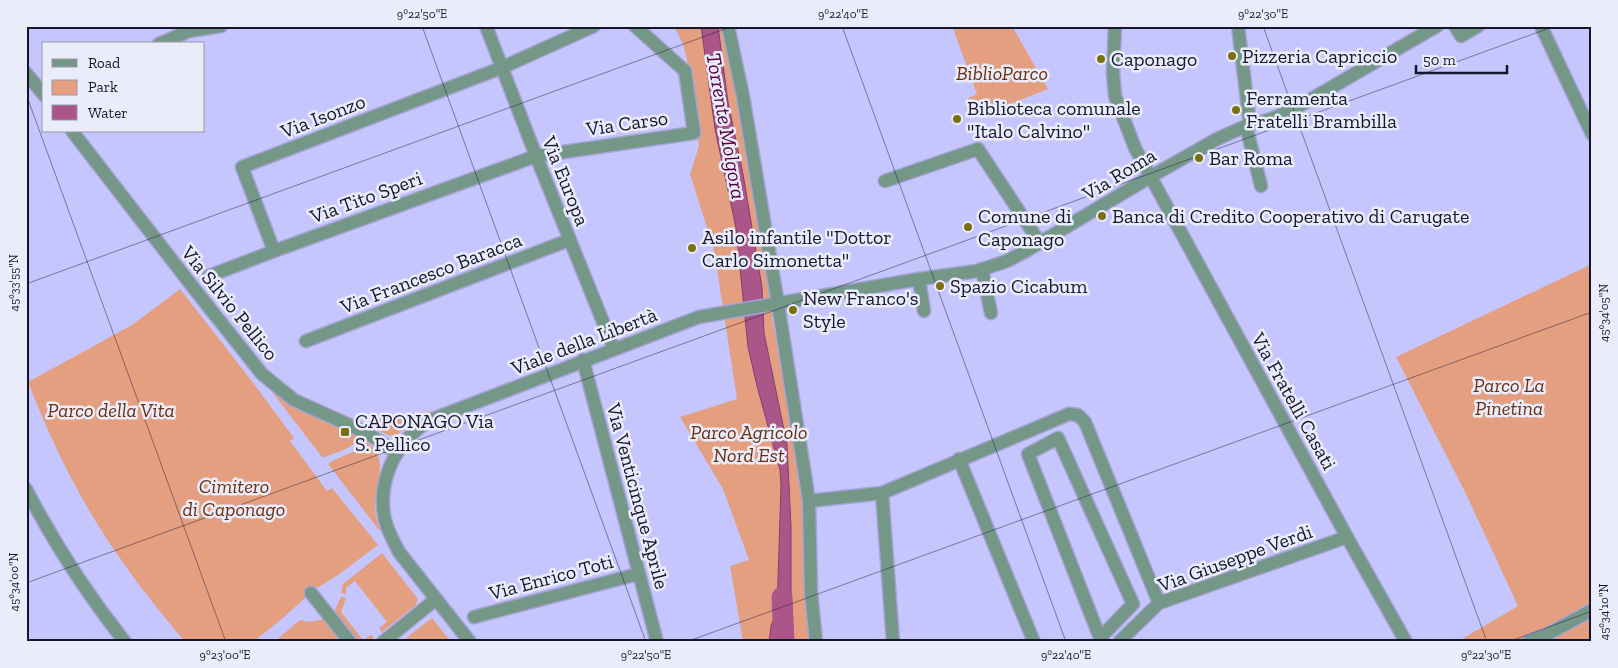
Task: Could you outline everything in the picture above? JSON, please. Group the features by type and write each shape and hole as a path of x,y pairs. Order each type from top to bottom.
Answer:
{"street":[{"path":"164,42 189,31 221,26"},
{"name":"Via Europa","path":"486,26 569,240 614,349"},
{"path":"502,68 594,26"},
{"name":"Via Carso","path":"536,156 694,133 685,71 635,26"},
{"path":"728,26 743,96 773,305 809,501 812,592 816,642"},
{"name":"Via Fratelli Casati","path":"1115,26 1113,73 1115,96 1127,132 1150,178 1406,642"},
{"path":"1238,26 1248,126 1260,186"},
{"name":"Via Roma","path":"773,305 982,269 1006,261 1217,139 1296,108 1437,26"},
{"path":"1455,26 1461,36 1478,26"},
{"path":"1541,26 1588,115 1592,134"},
{"name":"Via Isonzo","path":"274,251 242,167 502,68"},
{"path":"26,73 42,93"},
{"name":"Via Silvio Pellico","path":"73,132 262,374 294,400 367,433 397,453"},
{"path":"885,181 978,149 1040,243"},
{"name":"Via Tito Speri","path":"209,276 536,156"},
{"name":"Via Francesco Baracca","path":"306,341 569,240"},
{"path":"982,269 992,313"},
{"path":"919,279 924,311"},
{"name":"Viale della Libertà","path":"470,642 400,552 390,536 385,522 382,506 384,488 391,462 420,427 431,420 451,412 699,317 773,305"},
{"name":"Via Venticinque Aprile","path":"583,360 657,642"},
{"path":"809,501 882,492 1069,414 1078,415 1085,422 1159,603"},
{"path":"1037,427 1045,445"},
{"path":"1058,438 1134,604 1125,613 1100,638 1028,454 1058,438"},
{"path":"959,459 1034,642"},
{"path":"26,489 52,536 78,577 125,642"},
{"path":"882,492 893,642"},
{"name":"Via Giuseppe Verdi","path":"1119,642 1159,603 1347,537"},
{"name":"Via Enrico Toti","path":"474,617 638,574"},
{"path":"311,593 350,642"},
{"path":"383,642 436,599"},
{"path":"1528,642 1546,635 1592,610"},
{"path":"1125,613 1132,630"}],"green space":[{"name":"Parco Agricolo Nord Est","path":"674,26 723,26 772,288 772,318 803,489 812,642 743,642 730,566 749,560 723,489 680,417 737,399 714,250 690,174 699,146 687,60 683,44"},
{"name":"BiblioParco","path":"952,26 1012,26 1048,89 975,118 968,98 977,94"},
{"name":"Parco La Pinetina","path":"1592,264 1592,642 1457,642 1518,606 1466,494 1396,357"},
{"path":"180,289 294,438 290,441 327,491 332,488 378,545 338,575 314,590 253,642 185,642 137,582 94,519 58,452 28,382 132,325"},
{"path":"269,388 290,406 360,438 348,448 322,457"},
{"path":"433,411 417,419 397,434 388,435 373,428 383,416"},
{"path":"366,442 374,448 380,463 375,506 379,530 328,464 355,451"},
{"path":"382,553 418,599 416,605 382,632 379,628 387,622 355,581 346,588 346,594 341,593 343,584"},
{"path":"341,597 346,598 341,612 363,640 371,635 374,638 369,642 357,642 334,612"},
{"path":"432,618 451,642 401,642"},
{"path":"324,619 342,642 274,642 300,620 309,622"}],"water":[{"name":"Torrente Molgora","path":"701,26 718,26 728,102 743,174 762,287 764,333 787,444 791,526 791,605 783,625 785,642 769,642 771,626 777,611 780,470 748,347 736,228 715,129"}],"waterway":[{"name":"Torrente Molgora","path":"782,597 784,642"}],"place":[{"name":"Pizzeria Capriccio","path":"1232,56"},
{"name":"Caponago","path":"1101,59"},
{"name":"Ferramenta Fratelli Brambilla","path":"1236,110"},
{"name":"Biblioteca comunale \"Italo Calvino\"","path":"957,119"},
{"name":"Bar Roma","path":"1199,158"},
{"name":"Banca di Credito Cooperativo di Carugate","path":"1102,216"},
{"name":"Comune di Caponago","path":"968,227"},
{"name":"Asilo infantile \"Dottor Carlo Simonetta\"","path":"692,248"},
{"name":"Spazio Cicabum","path":"940,286"},
{"name":"New Franco's Style","path":"793,310"},
{"name":"CAPONAGO Via S. Pellico","path":"345,432"}],"park label":[{"name":"Parco della Vita","path":"111,410"},
{"name":"Cimitero di Caponago","path":"234,498"}]}
